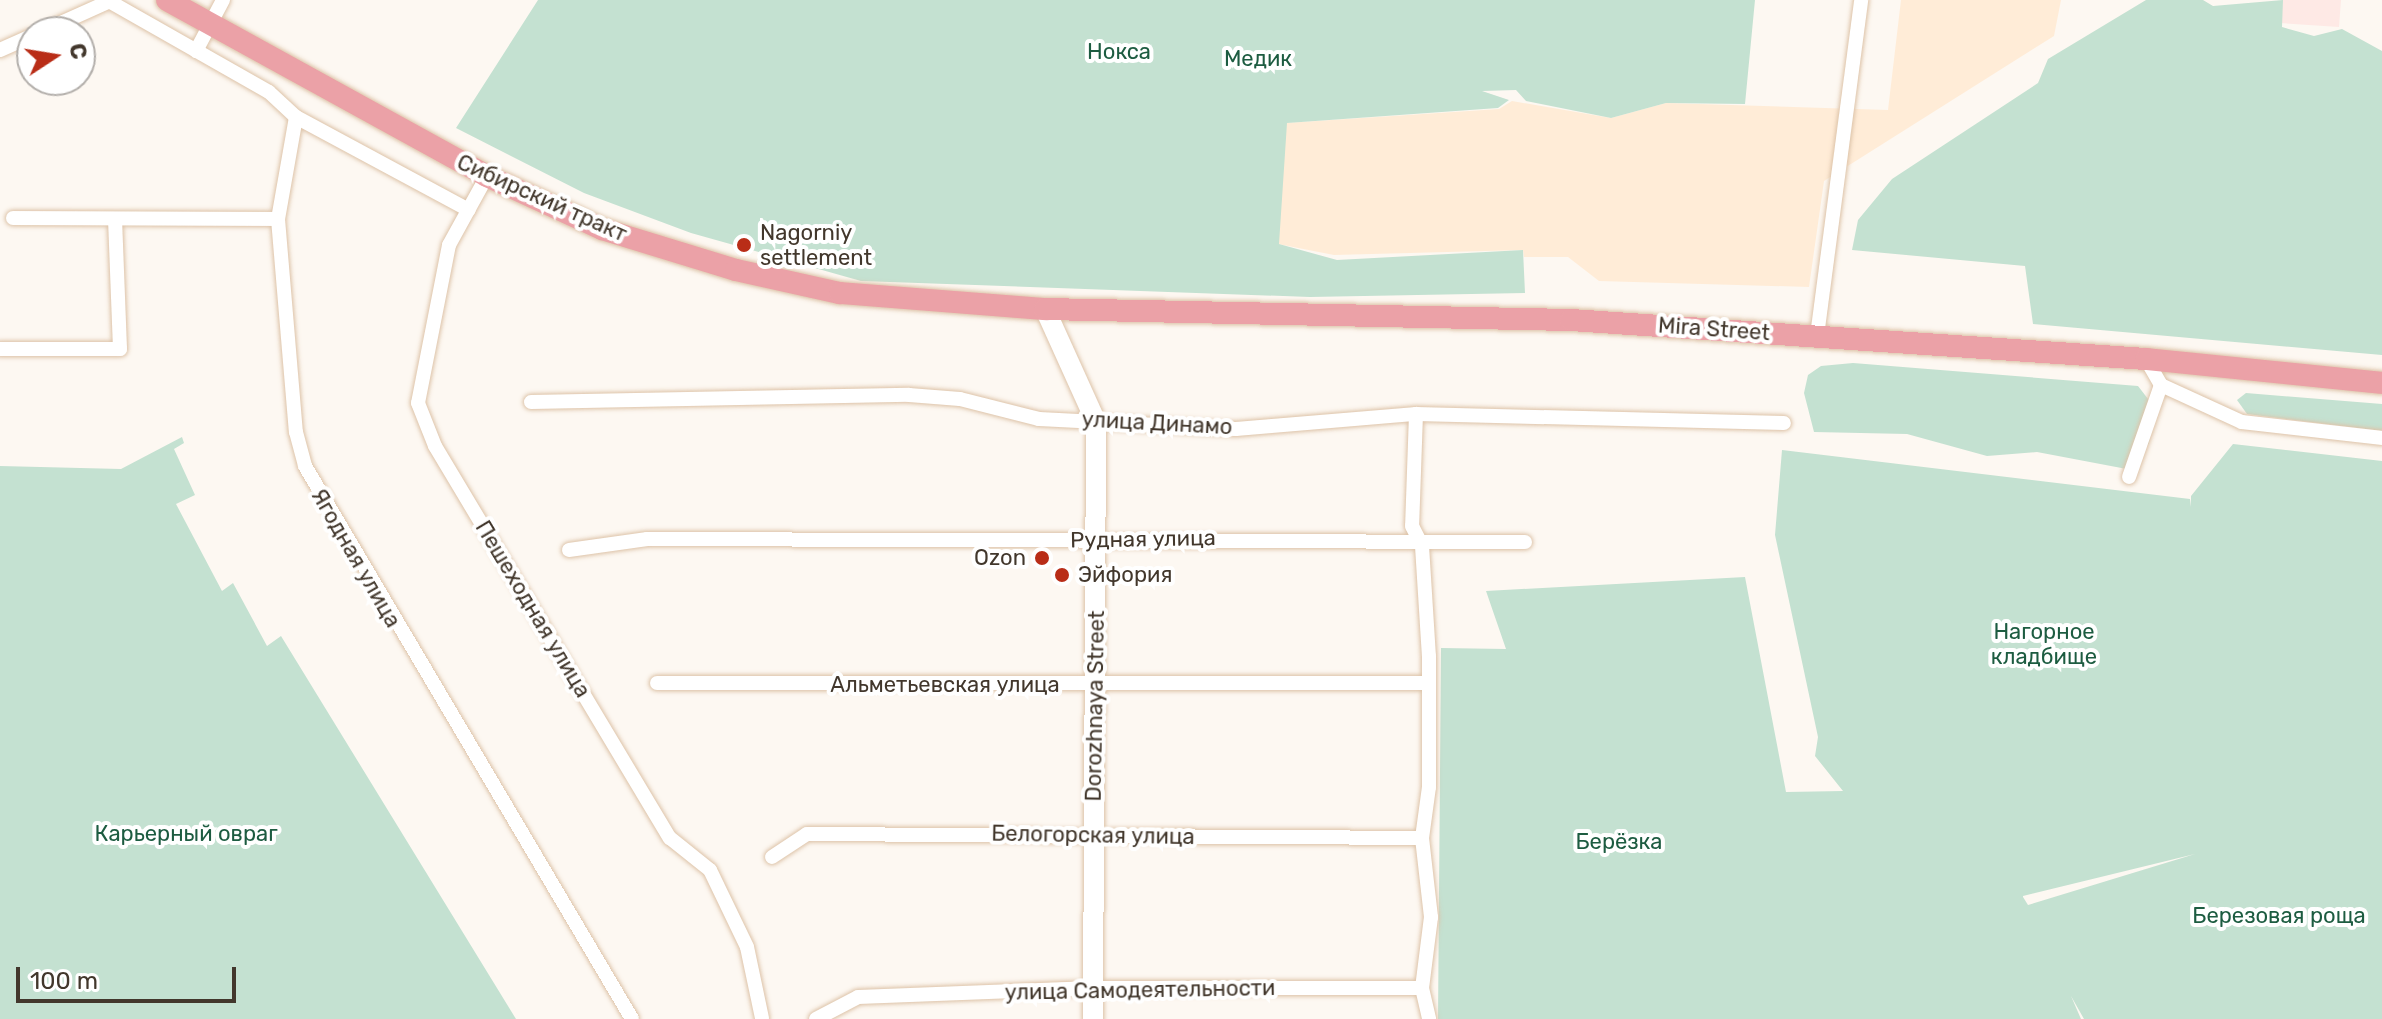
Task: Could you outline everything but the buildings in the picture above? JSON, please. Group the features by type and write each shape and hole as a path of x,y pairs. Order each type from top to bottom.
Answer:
{"main road":[{"name":"Сибирский тракт","path":"167,0 211,27 487,176 602,229 736,270 840,293 1045,309"},
{"name":"Mira Street","path":"1045,309 1571,320 2146,359 2382,383"}],"street":[{"path":"196,51 223,0"},
{"path":"1817,336 1861,0"},
{"path":"76,16 108,1 269,92 296,117 469,210"},
{"name":"Ягодная улица","path":"296,117 278,219 296,432 318,498 632,1019"},
{"name":"Пешеходная улица","path":"487,176 449,245 418,403 435,446 670,838 710,870 747,947 762,1019"},
{"path":"13,218 278,219"},
{"path":"0,349 120,349 115,220"},
{"name":"Dorozhnaya Street","path":"1045,309 1096,422 1100,537 1094,686 1093,1019"},
{"path":"2146,359 2161,385 2242,422 2382,438"},
{"path":"2129,477 2161,385"},
{"name":"улица Динамо","path":"531,402 909,395 960,399 1039,419 1236,429 1416,414 1784,423"},
{"path":"1416,414 1413,538 1422,546 1429,787 1422,838 1431,917 1422,988 1429,1019"},
{"name":"Рудная улица","path":"569,550 647,539 1413,538 1525,542"},
{"name":"Альметьевская улица","path":"657,683 1094,686 1426,683"},
{"name":"Белогорская улица","path":"772,857 807,834 1422,838"},
{"name":"улица Самодеятельности","path":"816,1019 858,997 1093,988 1422,988"}],"shaded area":[{"path":"1901,0 2061,0 2054,36 1824,181 1809,287 1599,281 1568,257 1524,257 1523,250 1334,255 1278,244 1286,123 1499,109 1512,101 1611,118 1666,103 1888,110"},
{"path":"2282,0 2341,0 2339,27 2280,23"}],"green space":[{"path":"538,0 1755,0 1745,104 1666,103 1611,118 1526,101 1516,90 1482,91 1509,100 1498,108 1287,123 1279,244 1337,260 1523,250 1525,293 1310,297 861,281 691,233 584,193 456,128"},
{"path":"2146,0 2203,0 2213,6 2283,0 2282,27 2314,36 2342,29 2382,51 2382,355 2033,324 2025,266 1852,250 1858,220 1892,179 2038,83 2048,59"},
{"path":"1853,363 2138,386 2155,408 2149,443 2132,470 2037,452 1987,456 1907,434 1814,432 1804,393 1808,375 1821,366"},
{"path":"2246,393 2382,404 2382,431 2247,414 2237,400"},
{"name":"Карьерный овраг","path":"182,437 184,443 174,449 195,495 176,504 222,591 233,583 267,646 281,636 516,1019 0,1019 0,466 121,469"},
{"path":"2233,444 2382,461 2382,1019 2084,1019 2071,996 2081,1019 1438,1019 1441,648 1506,649 1486,591 1745,577 1786,792 1843,791 1815,756 1818,737 1775,535 1782,450 2190,499 2191,507 2191,496","holes":["2195,854 2028,905 2023,896"]}],"place":[{"name":"Nagorniy settlement","path":"744,245"},
{"name":"Ozon","path":"1042,558"},
{"name":"Эйфория","path":"1062,575"}],"park label":[{"name":"Нокса","path":"1119,52"},
{"name":"Медик","path":"1258,59"},
{"name":"Нагорное кладбище","path":"2044,644"},
{"name":"Берёзка","path":"1619,842"},
{"name":"Березовая роща","path":"2279,916"}]}
